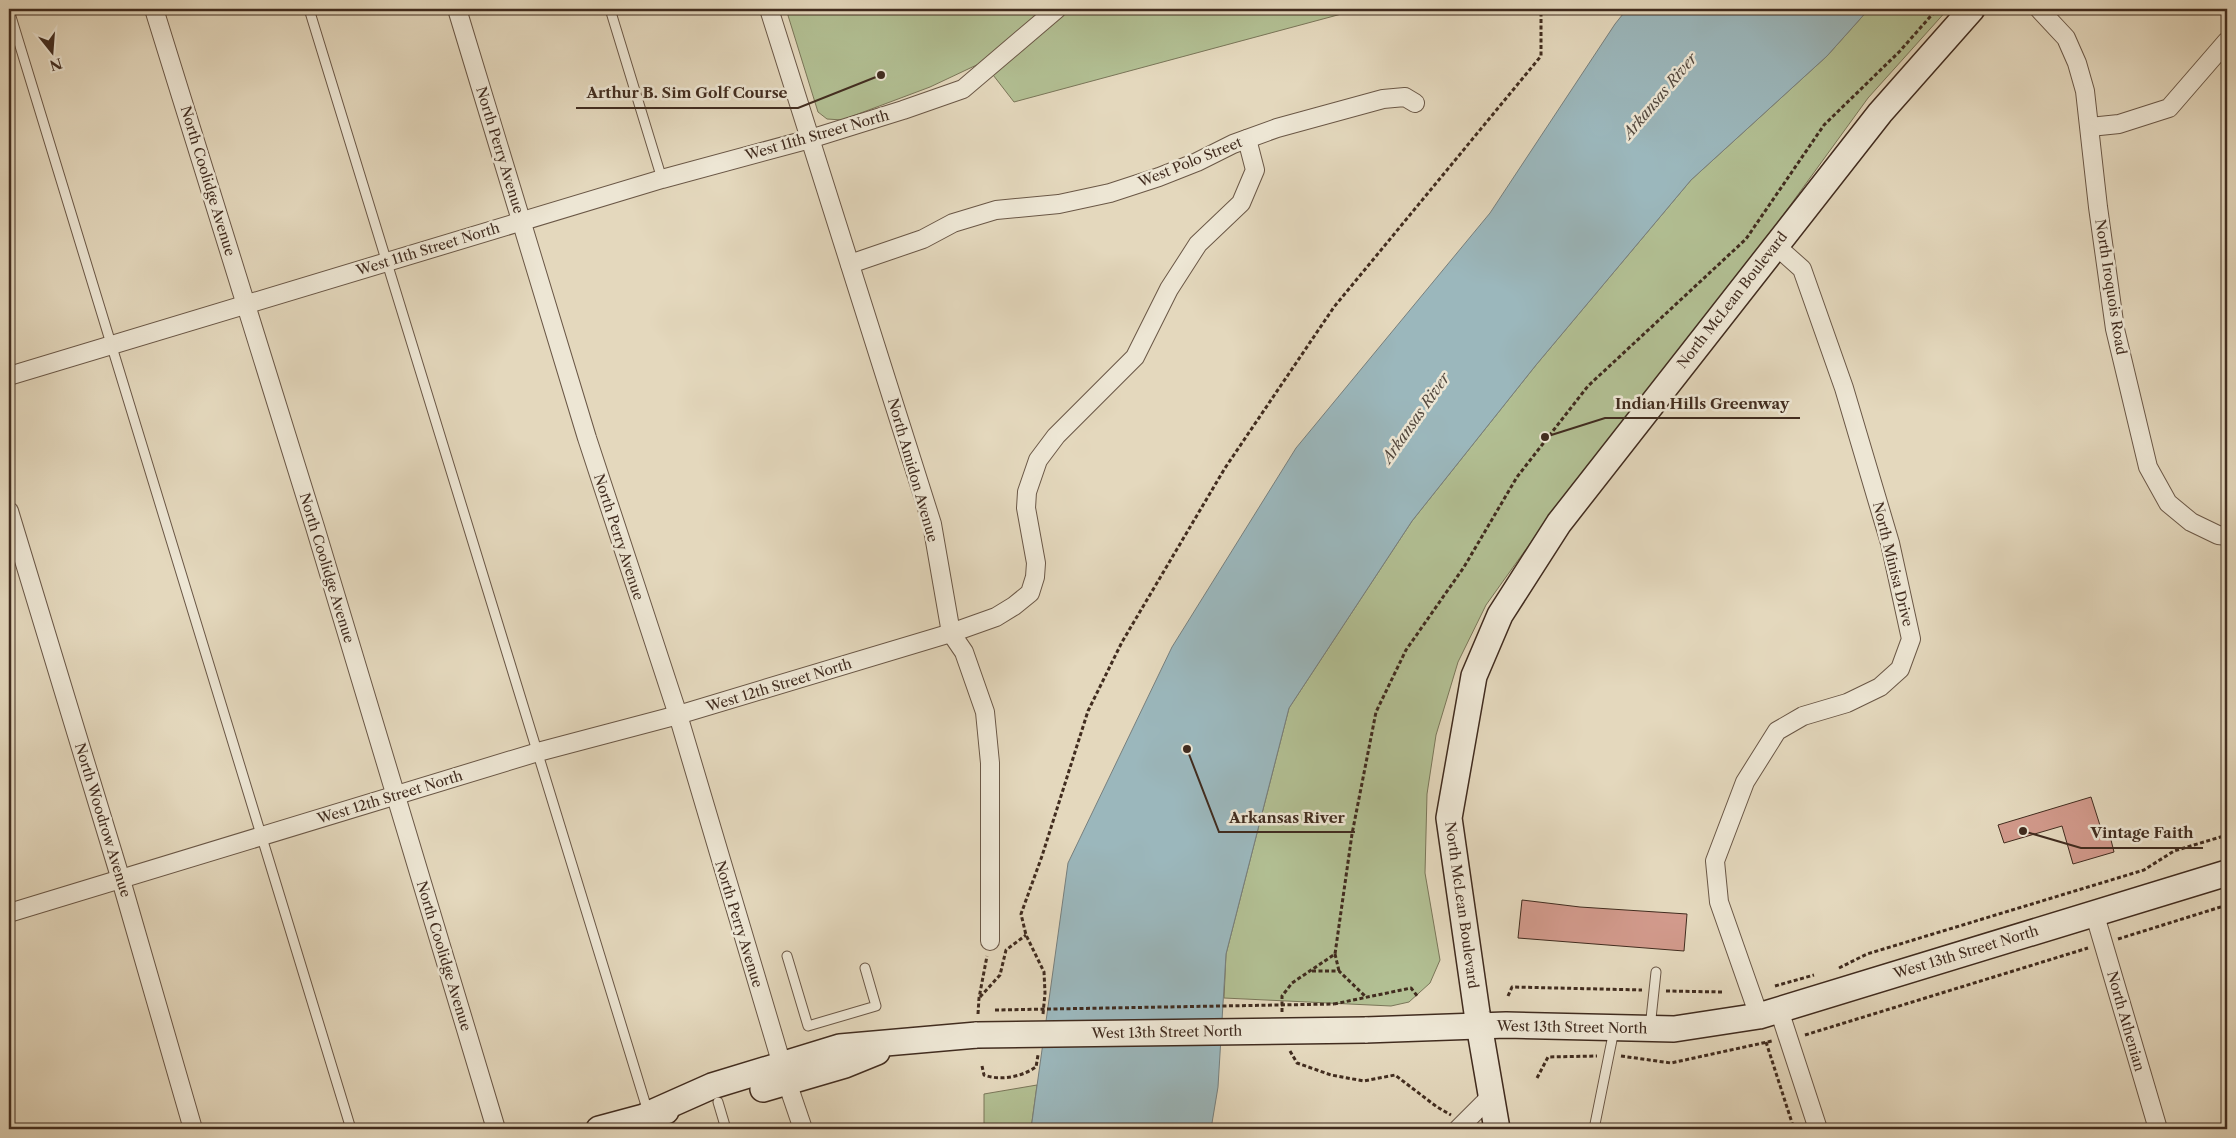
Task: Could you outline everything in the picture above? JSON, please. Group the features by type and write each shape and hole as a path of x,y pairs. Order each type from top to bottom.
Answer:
{"street":[{"name":"North Coolidge Avenue","path":"154,9 396,795 496,1129"},
{"name":"North Perry Avenue","path":"457,9 586,438 678,715 803,1129"},
{"name":"North Amidon Avenue","path":"769,9 932,524 951,633 968,661 985,712 990,763 990,941"},
{"name":"West 11th Street North","path":"9,376 662,179 810,139 963,89 1057,9"},
{"name":"North McLean Boulevard","path":"1497,1129 1490,1097 1450,818 1474,676 1500,615 1559,523 1880,113 1972,9"},
{"name":"North Iroquois Road","path":"2040,9 2066,38 2077,63 2085,90 2098,207 2116,329 2148,468 2168,503 2191,522 2218,535 2227,536"},
{"path":"2090,127 2119,124 2169,108 2227,41"},
{"name":"West Polo Street","path":"850,264 924,239 953,223 996,210 1059,204 1110,193 1159,177 1277,128 1383,99 1405,97 1415,103"},
{"name":"West 12th Street North","path":"9,913 538,752 678,715 951,633 996,616 1014,606 1030,593 1035,577 1036,563 1026,508 1027,492 1038,460 1056,436 1135,357 1169,289 1198,244 1241,203 1255,170 1247,139"},
{"name":"North Minisa Drive","path":"1775,245 1802,269 1844,388 1890,544 1911,639 1900,669 1880,687 1847,703 1803,716 1776,732 1746,782 1715,862 1719,902 1788,1038 1818,1129"},
{"name":"North Woodrow Avenue","path":"9,511 121,880 193,1129"},
{"name":"West 13th Street North","path":"649,1114 712,1086 845,1065 895,1044 978,1035 1425,1029 1480,1026 1674,1029 1771,1004 2227,873"},
{"name":"North Athenian","path":"2094,912 2158,1129"},
{"name":"West 13th Street North","path":"599,1129 649,1114 718,1102 785,1073"},
{"path":"1458,1129 1490,1097"}],"lane":[{"path":"309,9 649,1114"},
{"path":"610,9 662,179"},
{"path":"9,10 351,1129"},
{"path":"787,956 808,1026 876,1006 865,968"},
{"path":"1650,1028 1656,972"},
{"path":"1594,1129 1614,1027"},
{"path":"718,1102 726,1129"}],"path":[{"path":"1042,1020 1045,992 1044,972 1026,935 1020,914 1042,856 1088,711 1122,642 1225,468 1334,307 1540,56 1541,9"},
{"path":"1830,971 1867,954 2144,870 2174,850 2227,834"},
{"path":"1537,1078 1548,1057 1609,1056 1671,1063 1819,1032 2227,905"},
{"path":"990,941 979,998 1000,975 1006,950 1026,935"},
{"path":"1335,954 1339,972 1366,997"},
{"path":"1311,971 1339,972"},
{"path":"1771,1004 1821,974"},
{"path":"1508,996 1512,987 1724,992"},
{"path":"995,1010 1334,1004 1411,988 1418,997"},
{"path":"1766,1042 1794,1129"},
{"path":"982,1066 984,1075 992,1078 1024,1075 1036,1067 1039,1048"}],"green space":[{"path":"786,9 1360,9 1014,102 983,62 930,87 842,120 827,119 818,112"},
{"path":"1869,9 1948,9 1868,98 1781,218 1554,510 1486,605 1458,662 1436,735 1427,794 1425,873 1440,960 1430,983 1409,1002 1391,1006 1224,998 1226,954 1289,708 1412,521 1536,365 1691,180 1827,56"},
{"path":"1037,1085 1031,1129 984,1129 984,1094"}],"water":[{"path":"1627,9 1869,9 1827,56 1691,180 1536,365 1412,521 1289,708 1226,954 1218,1087 1211,1129 1031,1129 1068,863 1172,647 1296,448 1490,213 1615,24"}],"building":[{"path":"2091,797 2104,838 2110,836 2114,852 2073,864 2062,826 2004,843 1998,825"},
{"path":"1522,900 1580,907 1687,914 1684,951 1518,938"}],"place":[{"name":"Arthur B. Sim Golf Course","path":"881,75"},
{"name":"Indian Hills Greenway","path":"1545,437"},
{"name":"Arkansas River","path":"1187,749"},
{"name":"Vintage Faith","path":"2023,831"}]}
